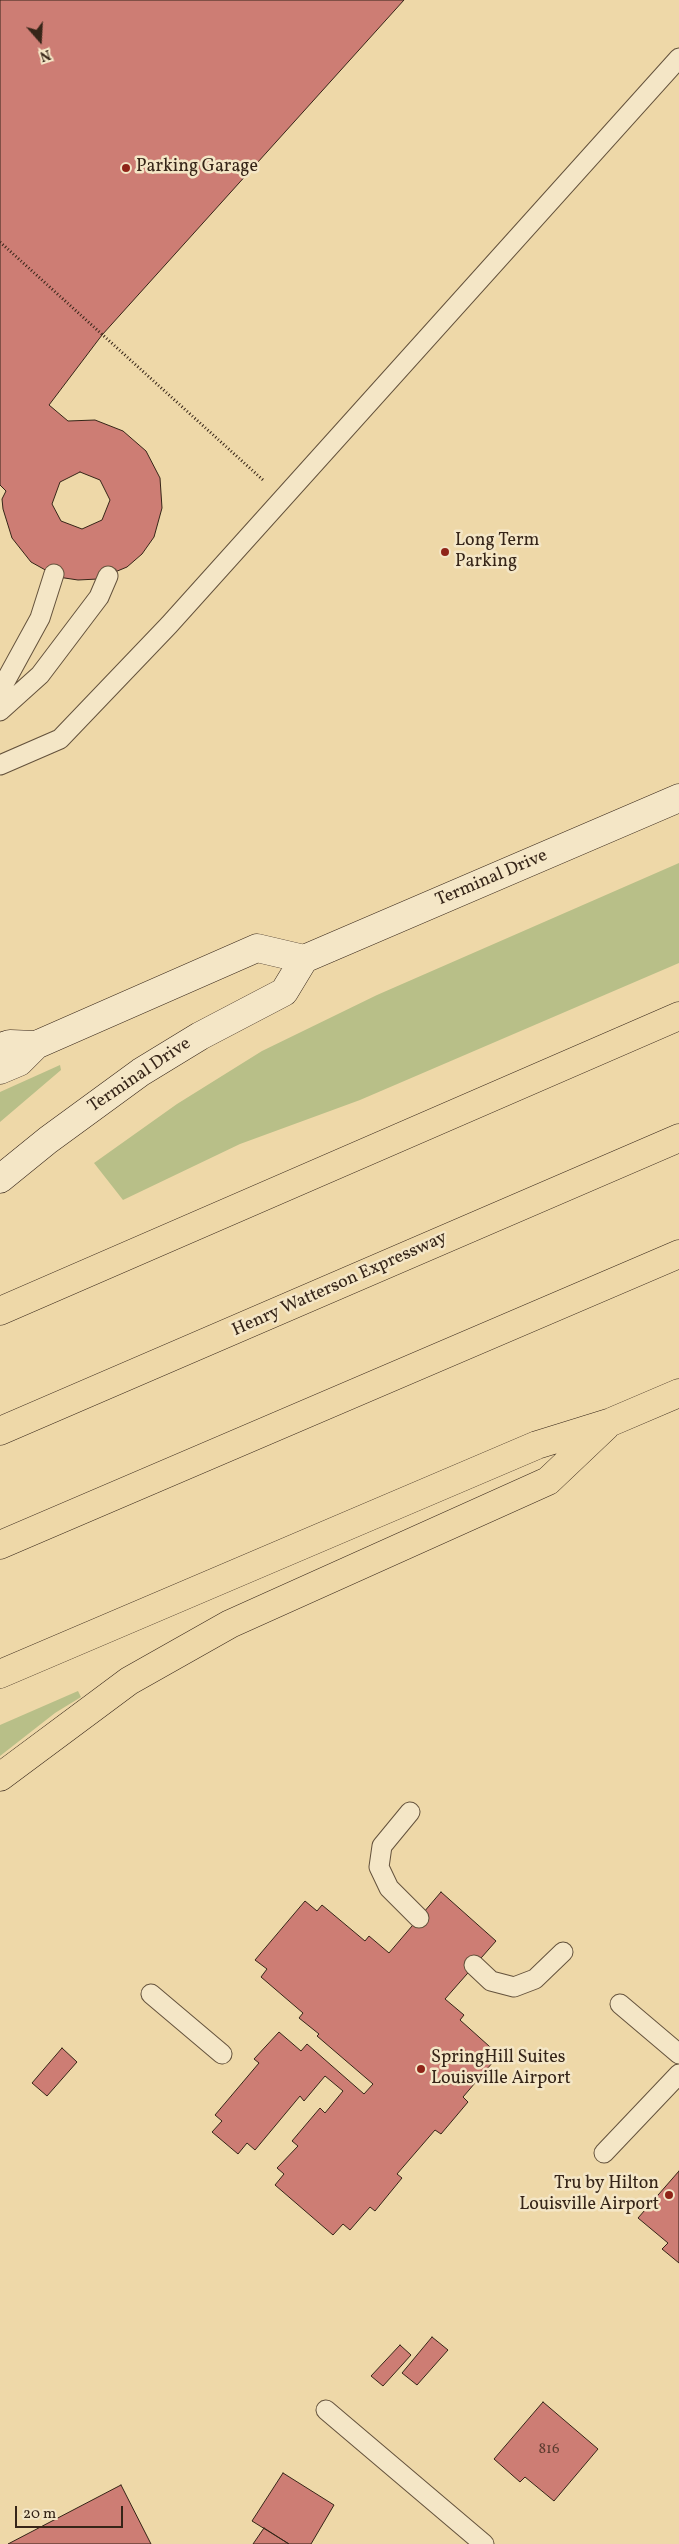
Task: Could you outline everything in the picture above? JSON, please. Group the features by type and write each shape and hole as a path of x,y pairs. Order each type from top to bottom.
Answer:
{"highway":[{"path":"0,1311 679,1016"},
{"name":"Henry Watterson Expressway","path":"0,1431 679,1138"},
{"path":"0,1544 679,1254"},
{"path":"0,1674 537,1444 611,1422 679,1393"},
{"path":"0,1777 129,1681 230,1624 548,1481 611,1422"}],"main road":[{"name":"Terminal Drive","path":"0,1179 48,1140 141,1072 200,1036 284,992 304,959 679,798"},
{"path":"0,1070 19,1062 36,1045 257,948 304,959"},
{"path":"0,1047 10,1044 36,1045"}],"lane":[{"path":"0,765 60,739 168,625 679,58"},
{"path":"0,692 40,618 54,574"},
{"path":"0,711 40,675 98,597 108,576"},
{"path":"410,1812 382,1846 379,1867 389,1888 418,1918"},
{"path":"474,1965 491,1981 514,1987 535,1979 563,1952"},
{"path":"151,1994 222,2054"},
{"path":"620,2004 679,2054"},
{"path":"604,2153 679,2074"},
{"path":"326,2410 484,2544"}],"path":[{"path":"0,242 269,486"}],"green space":[{"path":"679,863 679,963 360,1100 240,1144 123,1200 94,1163 177,1104 262,1051 377,995"},
{"path":"60,1065 61,1070 0,1122 0,1092"},
{"path":"78,1691 81,1697 55,1713 0,1756 0,1725"}],"building":[{"name":"Parking Garage","path":"0,0 404,0 102,335 49,405 68,421 95,420 123,431 146,451 160,478 162,508 154,537 142,554 127,567 98,579 78,580 58,577 31,562 12,538 3,509 2,499 6,491 0,485","holes":["80,472 100,480 110,500 102,520 82,529 61,521 52,504 60,482"]},
{"name":"SpringHill Suites Louisville Airport","path":"441,1892 496,1941 445,1999 464,2015 460,2020 499,2055 463,2097 468,2102 441,2134 435,2130 397,2174 402,2178 375,2211 370,2207 350,2230 343,2224 333,2235 275,2185 284,2174 277,2168 298,2146 292,2141 320,2108 325,2113 343,2091 325,2076 304,2101 300,2096 255,2150 247,2143 238,2154 212,2132 222,2121 215,2115 259,2063 254,2059 279,2032 301,2051 307,2044 364,2094 373,2084 299,2018 303,2013 261,1977 267,1969 255,1960 305,1901 317,1911 322,1905 365,1941 369,1936 389,1953"},
{"path":"62,2048 77,2062 47,2096 32,2083"},
{"name":"Tru by Hilton Louisville Airport","path":"679,2171 679,2263 662,2249 668,2243 638,2218"},
{"path":"432,2337 448,2350 417,2385 402,2373"},
{"path":"400,2345 411,2355 383,2386 371,2376"},
{"path":"543,2402 598,2449 554,2501 525,2477 520,2482 494,2459"},
{"path":"283,2473 334,2505 311,2544 289,2544 252,2521"},
{"path":"121,2485 151,2544 8,2544"},
{"path":"264,2528 289,2544 253,2544"}],"place":[{"name":"Parking Garage","path":"126,168"},
{"name":"Long Term Parking","path":"445,552"},
{"name":"SpringHill Suites Louisville Airport","path":"421,2069"},
{"name":"Tru by Hilton Louisville Airport","path":"669,2195"}]}
